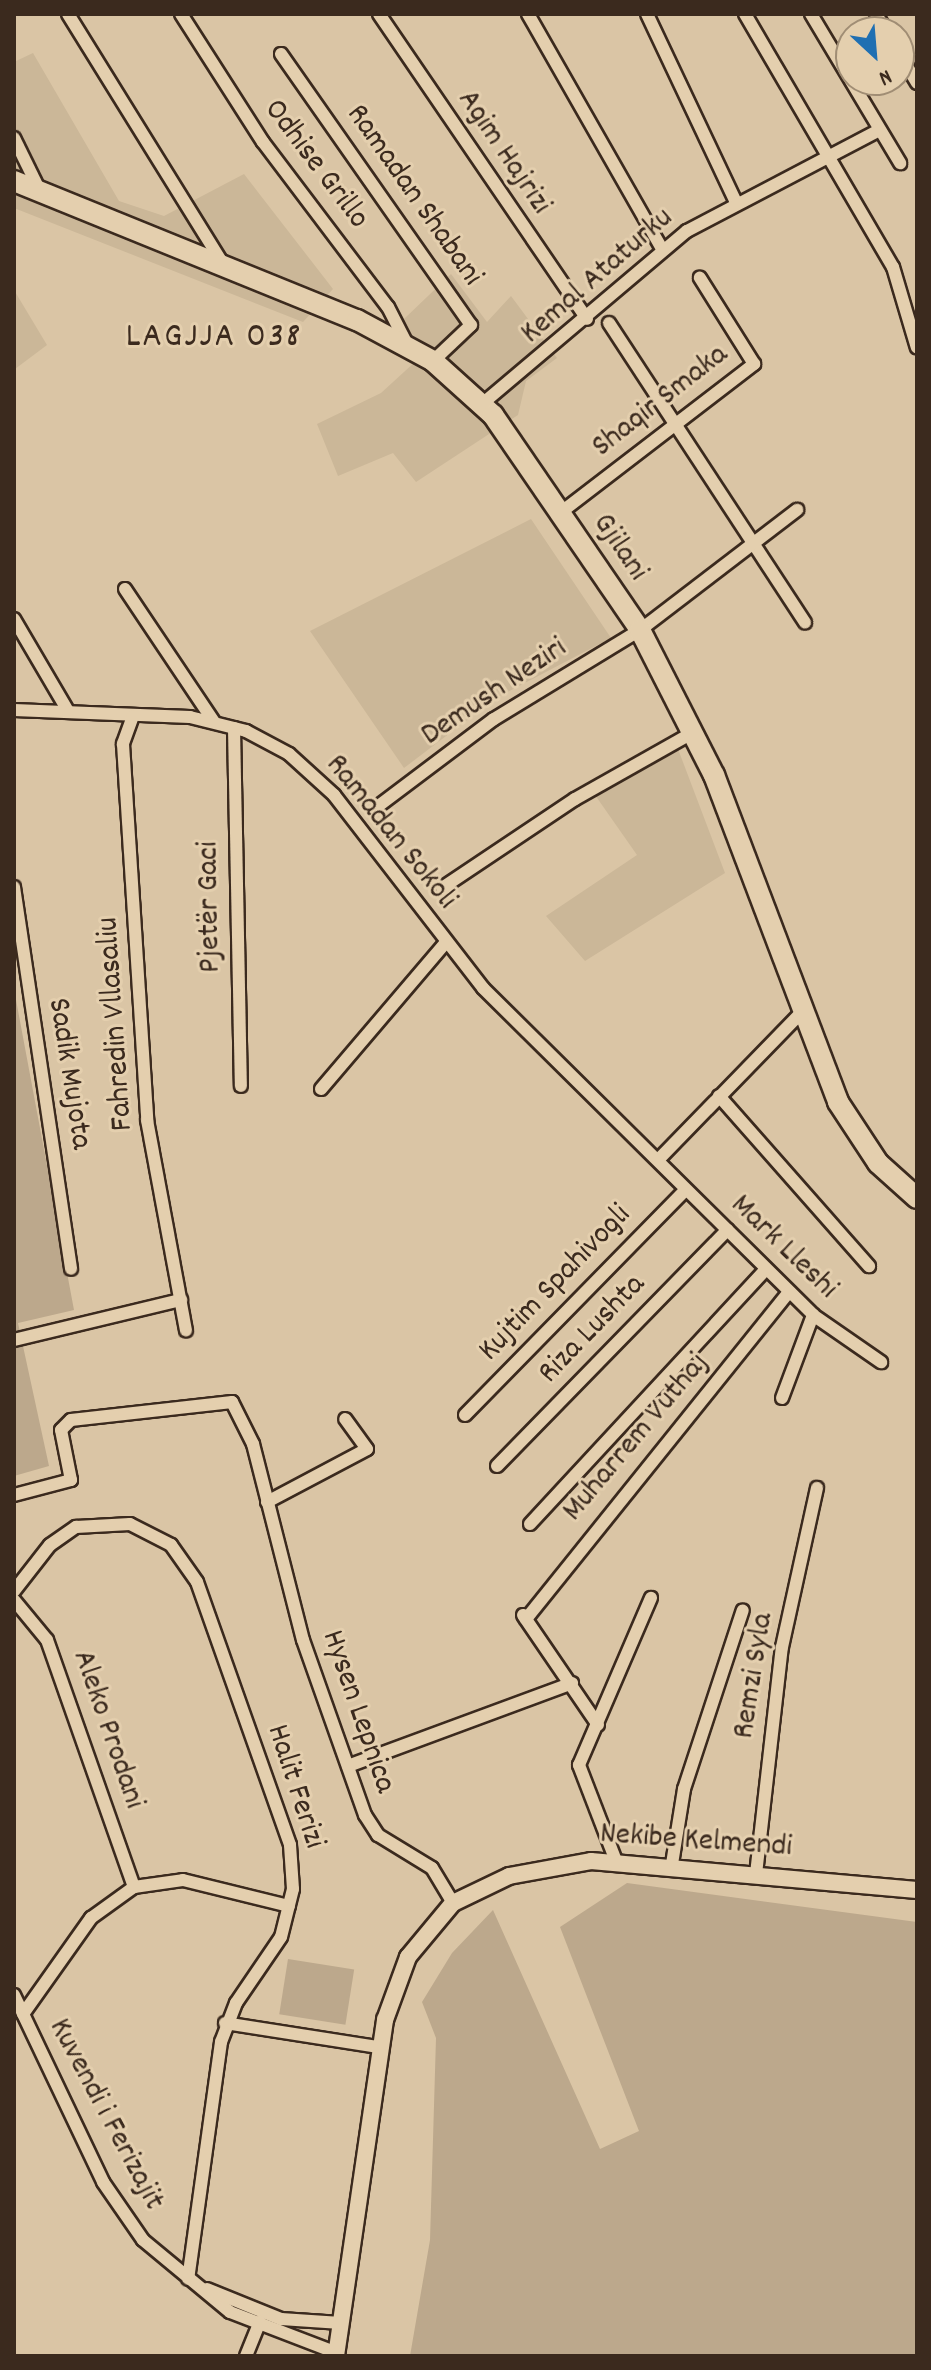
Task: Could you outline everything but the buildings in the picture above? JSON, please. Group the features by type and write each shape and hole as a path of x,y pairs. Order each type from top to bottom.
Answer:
{"main road":[{"name":"Gjilani","path":"14,181 223,264 408,346 433,361 482,404 640,630 694,732 801,1013 849,1123 917,1198"}],"street":[{"path":"68,14 223,264"},
{"name":"Odhise Grillo","path":"181,14 263,142 388,307 408,346"},
{"name":"Agim Hajrizi","path":"379,14 587,319"},
{"path":"528,14 662,249"},
{"path":"647,14 737,204"},
{"path":"745,14 832,157 893,267 917,348"},
{"path":"811,14 900,163"},
{"name":"Ramadan Shabani","path":"281,54 471,325 433,361"},
{"name":"Kemal Ataturku","path":"482,404 587,319 662,249 737,204 879,130"},
{"path":"14,138 39,189"},
{"name":"Shaqir Smaka","path":"560,513 754,364 700,278"},
{"path":"609,323 805,622"},
{"name":"Demush Neziri","path":"381,804 494,719 640,630 755,546 797,510"},
{"path":"125,589 214,722"},
{"path":"14,619 68,711"},
{"name":"Ramadan Sokoli","path":"14,710 214,722 289,754 334,795 446,942 658,1160"},
{"name":"Fahredin Vllasaliu","path":"133,716 123,744 142,1062 186,1330"},
{"name":"Pjetër Gaci","path":"234,728 241,1086"},
{"path":"442,888 694,732"},
{"name":"Sadik Mujota","path":"14,887 71,1269"},
{"name":"Ramadan Sokoli","path":"321,1089 446,942"},
{"path":"658,1160 801,1013"},
{"path":"719,1096 869,1266"},
{"name":"Mark Lleshi","path":"658,1160 813,1315 881,1362"},
{"name":"Kujtim Spahivogli","path":"465,1415 685,1190"},
{"name":"Riza Lushta","path":"497,1466 727,1230"},
{"path":"530,1524 766,1269"},
{"name":"Muharrem Vuthaj","path":"598,1725 525,1617 789,1292"},
{"path":"14,1340 181,1300"},
{"path":"782,1398 813,1315"},
{"name":"Hysen Lepnica","path":"14,1495 71,1480 61,1430 71,1420 224,1400 246,1424 303,1640 371,1828 424,1860 453,1903"},
{"path":"267,1502 367,1449 345,1419"},
{"name":"Remzi Syla","path":"756,1874 782,1647 817,1488"},
{"name":"Halit Ferizi","path":"14,1591 50,1545 76,1527 130,1524 180,1554 290,1845 289,1906 281,1937 225,2023 192,2282"},
{"path":"616,1861 580,1776 581,1754 598,1725 651,1598"},
{"name":"Aleko Prodani","path":"14,1600 47,1640 134,1887"},
{"path":"672,1864 684,1789 743,1610"},
{"path":"348,1766 572,1683"},
{"name":"Nekibe Kelmendi","path":"337,2354 379,2047 408,1957 453,1903 509,1876 616,1861 917,1890"},
{"path":"23,2014 91,1918 134,1887 183,1880 289,1906"},
{"name":"Kuvendi i Ferizajit","path":"14,1995 117,2205 192,2282"},
{"path":"225,2023 379,2047"},
{"path":"192,2282 263,2313 341,2323"},
{"path":"192,2282 258,2327 337,2354"},
{"path":"246,2356 263,2313"}],"shaded area":[{"path":"33,53 119,201 164,216 244,174 333,289 303,322 14,208 14,62"},
{"path":"451,274 487,322 511,296 557,358 526,381 518,415 416,482 393,453 338,476 317,424 381,393 416,361 381,341"},
{"path":"14,290 47,345 15,369 14,368"},
{"path":"531,519 611,638 496,698 404,768 310,631"},
{"path":"678,749 725,873 585,961 546,916 637,855 595,795"},
{"path":"14,989 74,1310 18,1323 49,1466 14,1476"},
{"path":"627,1883 917,1922 917,2356 410,2356 430,2240 436,2038 422,2002 452,1953 493,1910 600,2149 639,2131 560,1927"},
{"path":"288,1959 354,1969 345,2025 279,2014"}],"district":[{"name":"LAGJJA 038","path":"214,339"}]}
